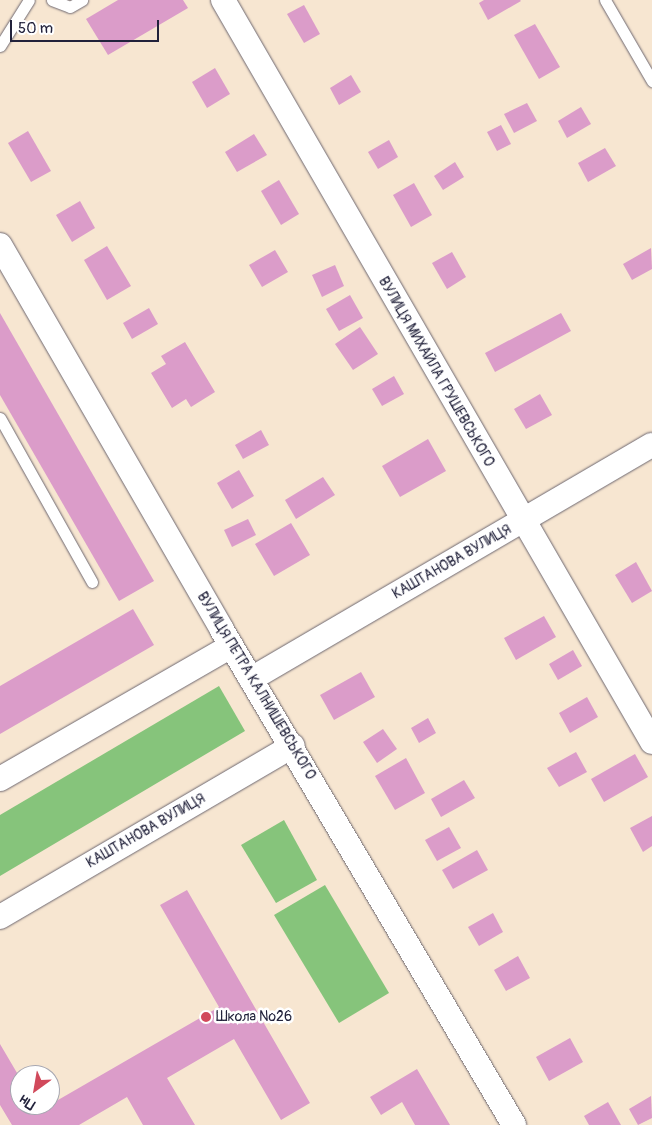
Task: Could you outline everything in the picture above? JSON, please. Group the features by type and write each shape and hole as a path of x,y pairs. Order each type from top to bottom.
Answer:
{"street":[{"name":"ВУЛИЦЯ МИХАЙЛА ГРУШЕВСЬКОГО","path":"223,0 522,521 652,742"},
{"name":"ВУЛИЦЯ ПЕТРА КАЛНИШЕВСЬКОГО","path":"0,245 231,646 293,746 514,1125"},
{"name":"КАШТАНОВА ВУЛИЦЯ","path":"251,679 652,445"},
{"path":"0,779 231,646"},
{"name":"КАШТАНОВА ВУЛИЦЯ","path":"0,916 293,746"}],"lane":[{"path":"0,46 29,0"},
{"path":"52,0 70,7 82,0"},
{"path":"605,0 652,81"},
{"path":"0,418 92,582"}],"green space":[{"path":"219,686 245,731 0,876 0,815"},
{"path":"284,820 317,880 276,903 241,845"},
{"path":"325,885 389,993 339,1023 274,915"}],"building":[{"path":"118,0 183,0 188,8 108,55 86,19"},
{"path":"484,0 521,1 488,20 479,3"},
{"path":"304,5 320,34 304,43 287,14"},
{"path":"535,24 560,67 539,79 514,35"},
{"path":"215,68 230,94 207,108 192,82"},
{"path":"351,75 361,92 339,105 330,88"},
{"path":"527,103 537,121 514,133 504,114"},
{"path":"581,107 591,124 567,138 558,121"},
{"path":"501,125 511,144 497,151 487,132"},
{"path":"28,131 51,171 31,182 8,143"},
{"path":"254,134 267,155 237,172 225,152"},
{"path":"389,140 398,157 378,169 368,152"},
{"path":"605,148 616,166 588,182 578,163"},
{"path":"455,162 464,177 443,190 434,176"},
{"path":"279,180 299,214 281,225 261,191"},
{"path":"414,183 432,215 411,227 393,195"},
{"path":"80,201 95,228 72,242 56,215"},
{"path":"107,246 131,286 107,300 84,260"},
{"path":"651,248 652,269 632,280 623,264"},
{"path":"275,250 288,272 262,287 249,265"},
{"path":"452,252 466,277 447,289 432,263"},
{"path":"335,265 344,286 322,297 312,275"},
{"path":"350,295 363,318 339,331 326,309"},
{"path":"149,308 158,324 132,339 123,323"},
{"path":"0,313 154,581 119,601 0,395"},
{"path":"561,313 571,331 495,372 485,353"},
{"path":"360,327 378,354 353,370 335,344"},
{"path":"185,342 215,392 191,407 186,399 172,408 151,373 166,364 161,356"},
{"path":"394,376 404,394 382,406 372,389"},
{"path":"540,394 552,415 526,429 514,409"},
{"path":"261,430 269,445 243,459 235,445"},
{"path":"428,439 446,471 400,497 382,466"},
{"path":"239,470 254,496 232,509 217,483"},
{"path":"323,477 335,495 296,519 285,500"},
{"path":"248,519 256,535 232,547 224,530"},
{"path":"291,523 310,555 274,576 255,544"},
{"path":"636,562 652,591 632,603 615,575"},
{"path":"133,609 154,645 0,734 0,686"},
{"path":"544,616 556,637 516,660 504,638"},
{"path":"573,650 582,666 558,680 549,664"},
{"path":"361,672 375,697 334,720 320,695"},
{"path":"587,697 598,717 570,733 559,713"},
{"path":"428,718 436,733 419,743 411,728"},
{"path":"383,729 397,749 377,763 363,742"},
{"path":"576,752 587,772 559,787 547,768"},
{"path":"635,754 648,777 604,802 591,779"},
{"path":"406,758 425,793 395,810 375,776"},
{"path":"464,780 475,798 441,817 431,799"},
{"path":"652,816 652,846 643,852 630,828"},
{"path":"449,827 461,848 437,861 425,840"},
{"path":"477,850 488,870 453,889 442,870"},
{"path":"187,890 310,1103 281,1120 234,1039 167,1078 195,1125 143,1125 127,1097 79,1125 12,1125 0,1105 0,1044 12,1065 10,1065 10,1115 60,1115 60,1099 219,1007 160,905"},
{"path":"493,913 503,932 479,946 468,927"},
{"path":"518,956 530,978 506,991 494,970"},
{"path":"570,1038 583,1062 549,1081 536,1057"},
{"path":"417,1069 450,1125 415,1125 402,1102 381,1115 370,1097"},
{"path":"651,1096 652,1118 638,1125 629,1109"},
{"path":"608,1102 621,1125 589,1125 584,1116"}],"place":[{"name":"Школа №26","path":"206,1017"}]}
